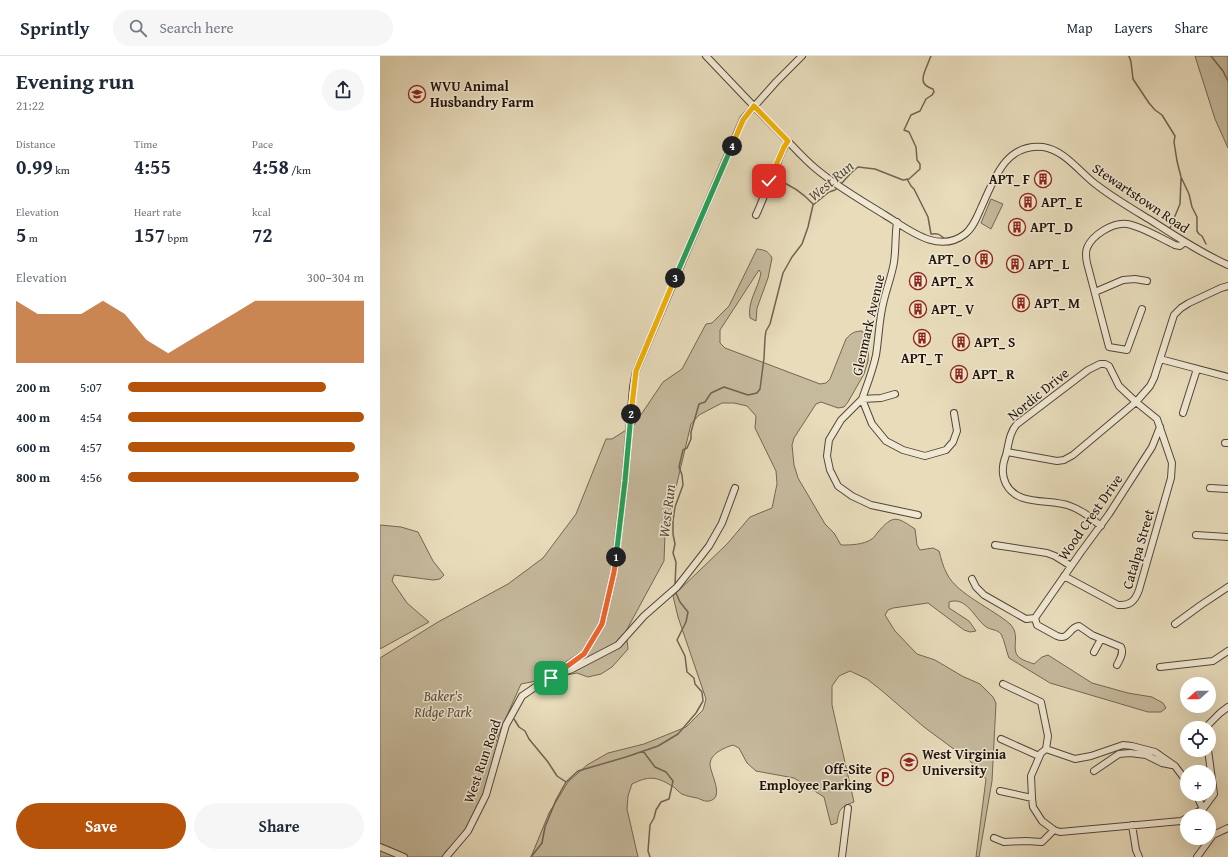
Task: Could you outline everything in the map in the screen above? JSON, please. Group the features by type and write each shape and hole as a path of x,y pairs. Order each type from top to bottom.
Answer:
{"street":[{"name":"Stewartstown Road","path":"706,56 808,162 845,190 919,236 940,242 949,241 964,234 977,217 1001,168 1010,156 1028,148 1043,147 1061,154 1098,186 1185,242 1228,266"},
{"name":"West Run Road","path":"446,857 468,832 486,795 506,725 522,696 584,654 602,624 614,572 625,481 633,387 636,371 743,120 754,106 802,56"},
{"path":"756,215 763,200 773,170 788,141"},
{"name":"Glenmark Avenue","path":"862,399 876,357 883,301 891,280 895,260 895,235 897,222"},
{"path":"1142,309 1127,350 1109,347 1087,264 1086,252 1093,238 1120,224 1126,224 1178,246 1185,242"},
{"path":"1095,292 1123,280 1135,279 1147,281"},
{"path":"1007,452 1057,461 1064,460 1073,455 1136,402 1150,386 1174,316 1181,308 1189,302 1228,286"},
{"path":"1160,359 1228,377"},
{"name":"Nordic Drive","path":"1101,526 1078,509 1069,505 1020,497 1008,488 1002,471 1010,435 1017,424 1094,366 1100,364 1110,366 1119,386 1157,419 1160,427"},
{"path":"1183,414 1197,369"},
{"path":"896,394 881,398 862,399 841,420 829,440 827,456 830,470 838,486 852,496 871,505 918,515"},
{"path":"862,399 872,424 886,441 903,450 925,456 946,450 953,442 957,431 954,413"},
{"name":"Wood Crest Drive","path":"1035,618 1101,526 1152,447 1160,427"},
{"name":"Catalpa Street","path":"1064,576 1118,605 1129,604 1137,597 1171,478 1172,463 1160,427"},
{"path":"555,675 570,670 618,645 644,616 677,587 709,546 722,523 735,488"},
{"path":"1210,488 1228,489"},
{"path":"1196,535 1228,537"},
{"path":"995,545 1047,553 1071,566"},
{"path":"972,579 976,587 984,595 1026,619 1035,618 1037,625 1061,638 1067,636 1072,628 1079,626 1092,635 1121,647 1122,654 1117,665"},
{"path":"1175,624 1228,587"},
{"path":"1094,652 1101,639"},
{"path":"1160,667 1213,661 1228,651"},
{"path":"1003,684 1041,702 1048,736 1046,749 1039,756 1031,776 1033,807 1042,821 1054,830 1060,832 1180,821"},
{"path":"1212,721 1228,707"},
{"path":"1001,739 1039,756"},
{"path":"1046,749 1075,759 1091,756 1123,745 1132,746 1155,752 1175,766 1180,773"},
{"path":"1094,772 1119,754 1130,753 1146,755 1162,763 1175,766"},
{"path":"1199,801 1203,809 1214,794 1209,757"},
{"path":"1000,791 1032,798"},
{"path":"842,857 848,808"},
{"path":"1132,825 1136,850 1139,857"},
{"path":"1197,857 1213,835 1228,828"},
{"path":"994,838 1004,842 1026,840 1042,842 1054,830"},
{"path":"380,847 404,857"}],"green space":[{"path":"1195,56 1228,56 1228,148 1215,119"},
{"path":"991,199 1003,204 991,229 981,223"},
{"name":"Baker's Ridge Park","path":"757,249 766,251 772,258 768,278 757,308 756,321 750,318 749,312 751,301 758,285 761,273 759,270 720,330 720,343 725,348 820,384 826,383 830,379 846,339 850,335 855,332 862,331 869,341 868,361 864,374 848,402 844,407 838,408 821,402 816,404 794,438 792,445 794,465 798,478 825,524 834,533 841,545 856,544 868,541 891,520 895,519 903,522 915,529 917,545 920,550 933,548 939,551 947,574 959,588 1010,624 1016,638 1015,651 1020,658 1034,664 1042,657 1048,655 1092,683 1128,693 1152,697 1163,703 1166,708 1161,712 1148,712 1050,683 1009,658 1001,634 985,626 969,608 960,602 949,602 949,608 969,621 976,631 970,632 964,630 928,603 893,608 888,610 885,615 895,631 917,654 935,660 962,676 980,684 993,697 996,703 992,781 979,857 976,857 986,779 970,761 924,727 881,690 867,679 850,671 839,676 832,686 832,705 854,802 841,809 837,823 831,825 824,797 794,778 756,771 747,763 739,748 733,745 719,751 711,759 710,767 717,790 714,799 709,801 684,795 672,786 657,779 647,778 632,784 628,796 627,809 638,857 531,857 549,813 568,782 587,765 608,753 644,744 686,727 703,710 706,699 678,617 673,596 727,544 750,517 772,508 777,484 776,471 755,428 756,416 747,406 734,403 722,403 699,415 691,424 665,534 664,561 626,631 628,649 612,667 601,674 588,677 577,673 521,684 496,740 499,743 481,803 462,835 445,852 443,857 380,857 380,658 438,622 508,584 543,558 576,514 606,439 612,439 634,425 663,382 682,369 706,324 712,323 729,306"},
{"path":"380,525 401,527 418,532 433,561 444,575 440,579 433,580 394,575 392,581 407,603 429,622 380,649"}],"waterway":[{"name":"West Run","path":"841,184 858,167 875,169 903,180 909,179 920,169 920,164 917,160 916,147 909,132 904,130 911,115 920,111 926,99 934,92 933,89 926,85 923,81 931,56"},
{"path":"1129,56 1133,79 1149,103 1162,115 1175,136 1174,142 1181,177 1197,217 1197,231 1202,236 1206,244"},
{"path":"1211,56 1223,71 1228,81"},
{"path":"1170,228 1180,204 1181,178"},
{"name":"West Run","path":"775,179 795,189 813,204"},
{"path":"907,179 914,189 928,217 931,234 938,234 946,240"},
{"name":"West Run","path":"675,585 676,562 673,553 675,544 673,521 675,507 683,485 679,467 683,450 687,448 691,439 691,432 699,404 705,402 711,393 724,387 748,395 757,393 760,389 766,331 770,324 783,273 792,257 802,244 813,205 829,192 838,187"},
{"name":"West Run","path":"531,857 542,843 545,827 556,800 566,782 578,771 658,746 678,734 696,713 703,701 702,692 695,684 694,678 687,672 685,656 677,640 686,622 688,612 680,602 675,591"},
{"path":"514,719 519,727 525,731 529,739 548,762 557,776 566,782"},
{"path":"643,751 655,767 666,772 673,781 669,799 661,802 650,825 648,851 650,857"}],"place":[{"name":"WVU Animal Husbandry Farm","path":"417,94"},
{"name":"APT_ F","path":"1043,179"},
{"name":"APT_ E","path":"1028,202"},
{"name":"APT_ D","path":"1017,227"},
{"name":"APT_ O","path":"984,259"},
{"name":"APT_ L","path":"1015,264"},
{"name":"APT_ X","path":"918,281"},
{"name":"APT_ M","path":"1021,303"},
{"name":"APT_ V","path":"918,309"},
{"name":"APT_ T","path":"922,338"},
{"name":"APT_ S","path":"961,342"},
{"name":"APT_ R","path":"959,374"},
{"name":"West Virginia University","path":"909,762"},
{"name":"Off-Site Employee Parking","path":"885,777"}],"route":[{"path":"551,678 584,654 602,624 614,572 625,481 633,387 636,371 743,120 754,106 788,141 769,181"}]}
